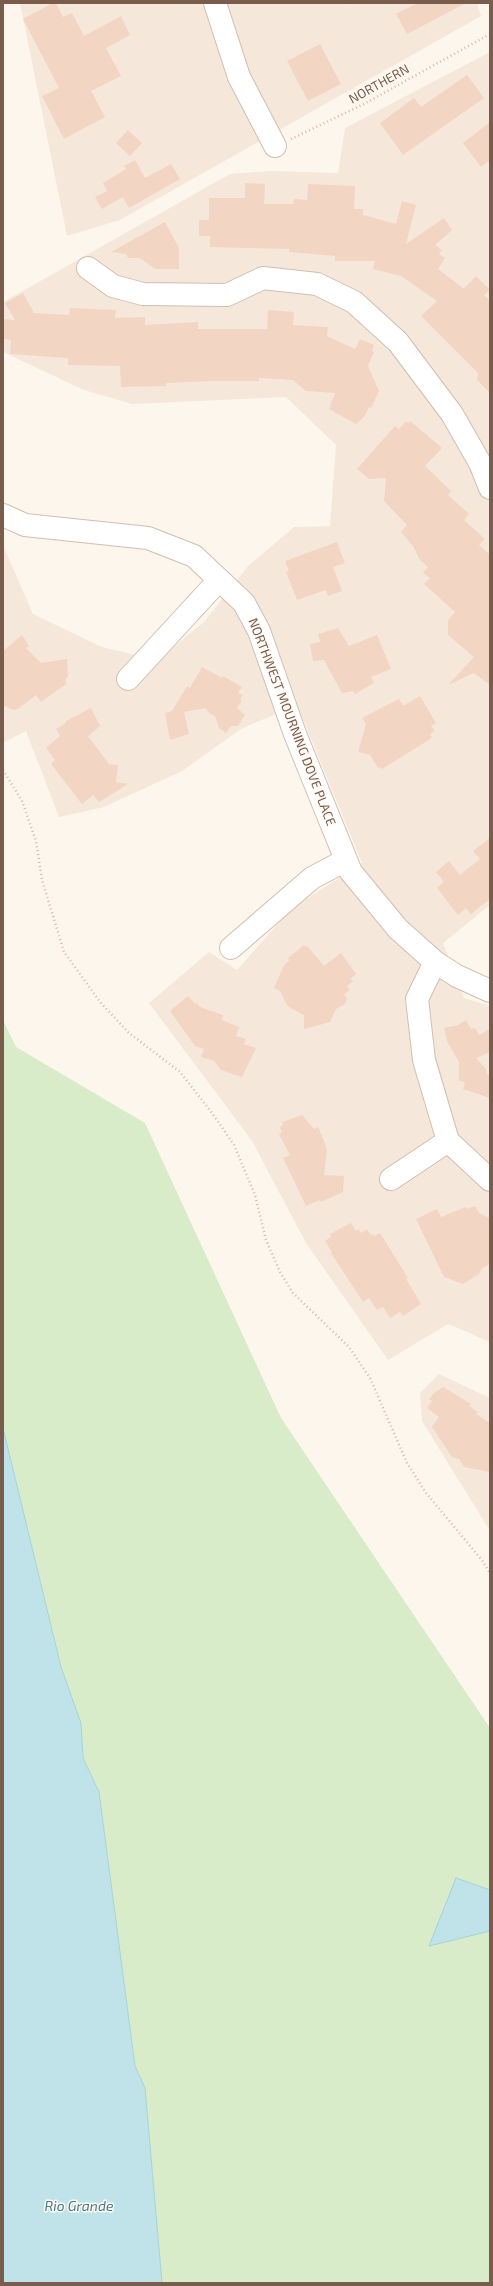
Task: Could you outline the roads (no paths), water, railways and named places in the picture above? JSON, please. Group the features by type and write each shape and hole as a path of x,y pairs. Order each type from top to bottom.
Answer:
{"street":[{"path":"215,3 239,77 275,146"},
{"path":"88,268 114,286 143,294 227,295 263,278 318,284 354,302 398,342 452,414 480,463 490,488"},
{"name":"NORTHWEST MOURNING DOVE PLACE","path":"3,515 25,525 148,538 194,556 244,603 259,631 295,734 351,872 398,929 435,962 457,976 490,990"},
{"path":"128,679 219,580"},
{"path":"231,948 312,878 346,860"},
{"path":"435,962 417,999 424,1060 448,1141 490,1180"},
{"path":"391,1179 448,1141"}],"water":[{"name":"Rio Grande","path":"3,1428 61,1667 81,1723 83,1758 99,1792 135,2066 145,2088 162,2283 3,2283"},
{"path":"456,1878 490,1890 490,1931 429,1946"}]}
